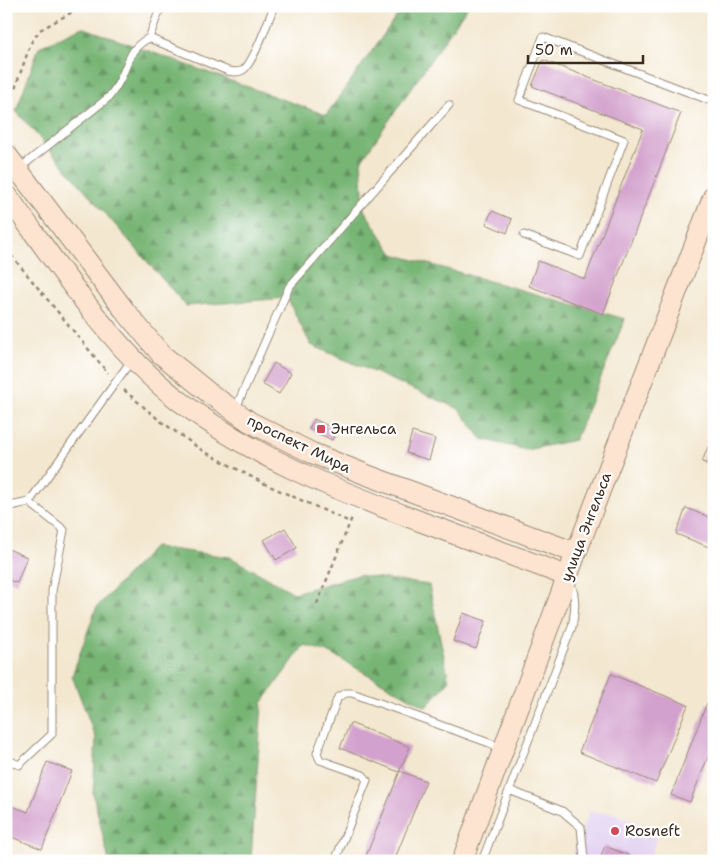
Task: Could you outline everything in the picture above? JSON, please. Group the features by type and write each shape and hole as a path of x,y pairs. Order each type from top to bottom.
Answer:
{"street":[{"name":"проспект Мира","path":"6,154 12,175 161,354 209,393 250,422 312,453 367,476 576,553"},
{"name":"проспект Мира","path":"6,194 89,307 133,358 176,399 239,442 288,467 358,498 567,576"},
{"name":"улица Энгельса","path":"462,861 567,576 714,195"}],"lane":[{"path":"12,175 109,97 120,81 129,56 138,43 149,38 161,6"},
{"path":"149,38 228,71 237,72 244,70 252,59 274,6"},
{"path":"524,234 580,256 624,140 518,100 542,37 714,102"},
{"path":"235,411 289,287 449,105"},
{"path":"6,507 29,502 133,358"},
{"path":"6,759 19,765 52,734 52,592 64,530 29,502"},
{"path":"482,861 572,627 576,608 574,590 567,576"},
{"path":"335,861 367,780 363,775 320,760 317,757 338,697 342,694 352,693 504,748"},
{"path":"509,790 562,811 581,827 583,861"}],"path":[{"path":"7,110 31,43 40,30 83,6"},
{"path":"317,604 358,498"}],"shaded area":[{"name":"Rosneft","path":"589,812 613,813 641,825 657,838 649,861 570,861"}],"green space":[{"path":"404,6 468,6 361,161 364,210 393,254 625,319 575,440 526,450 482,439 459,409 311,345 287,298 186,306 16,111 39,47 82,27 326,115"},
{"path":"154,547 230,557 294,593 359,575 429,585 449,681 426,707 328,652 304,645 262,703 251,859 249,861 109,861 93,794 96,738 72,676 96,608"}],"building":[{"path":"543,60 681,113 603,314 529,286 538,261 585,279 643,129 532,86"},
{"path":"492,211 512,219 507,233 486,224"},
{"path":"274,363 291,373 279,394 262,384"},
{"path":"314,419 337,430 332,440 309,429"},
{"path":"714,431 714,466 702,462"},
{"path":"412,432 435,439 429,460 406,453"},
{"path":"686,508 714,519 714,549 676,534"},
{"path":"285,528 297,548 276,560 264,540"},
{"path":"6,548 27,557 17,583 6,579"},
{"path":"463,613 486,621 476,649 453,641"},
{"path":"611,674 688,705 656,783 579,752"},
{"path":"707,703 714,706 714,742 690,802 671,795"},
{"path":"350,723 410,747 399,772 340,748"},
{"path":"47,762 72,771 42,849 6,835 6,804 28,812"},
{"path":"400,771 426,781 394,861 364,861"},
{"path":"605,846 630,856 628,861 599,861"}],"place":[{"name":"Энгельса","path":"321,429"},
{"name":"Rosneft","path":"615,831"}]}
